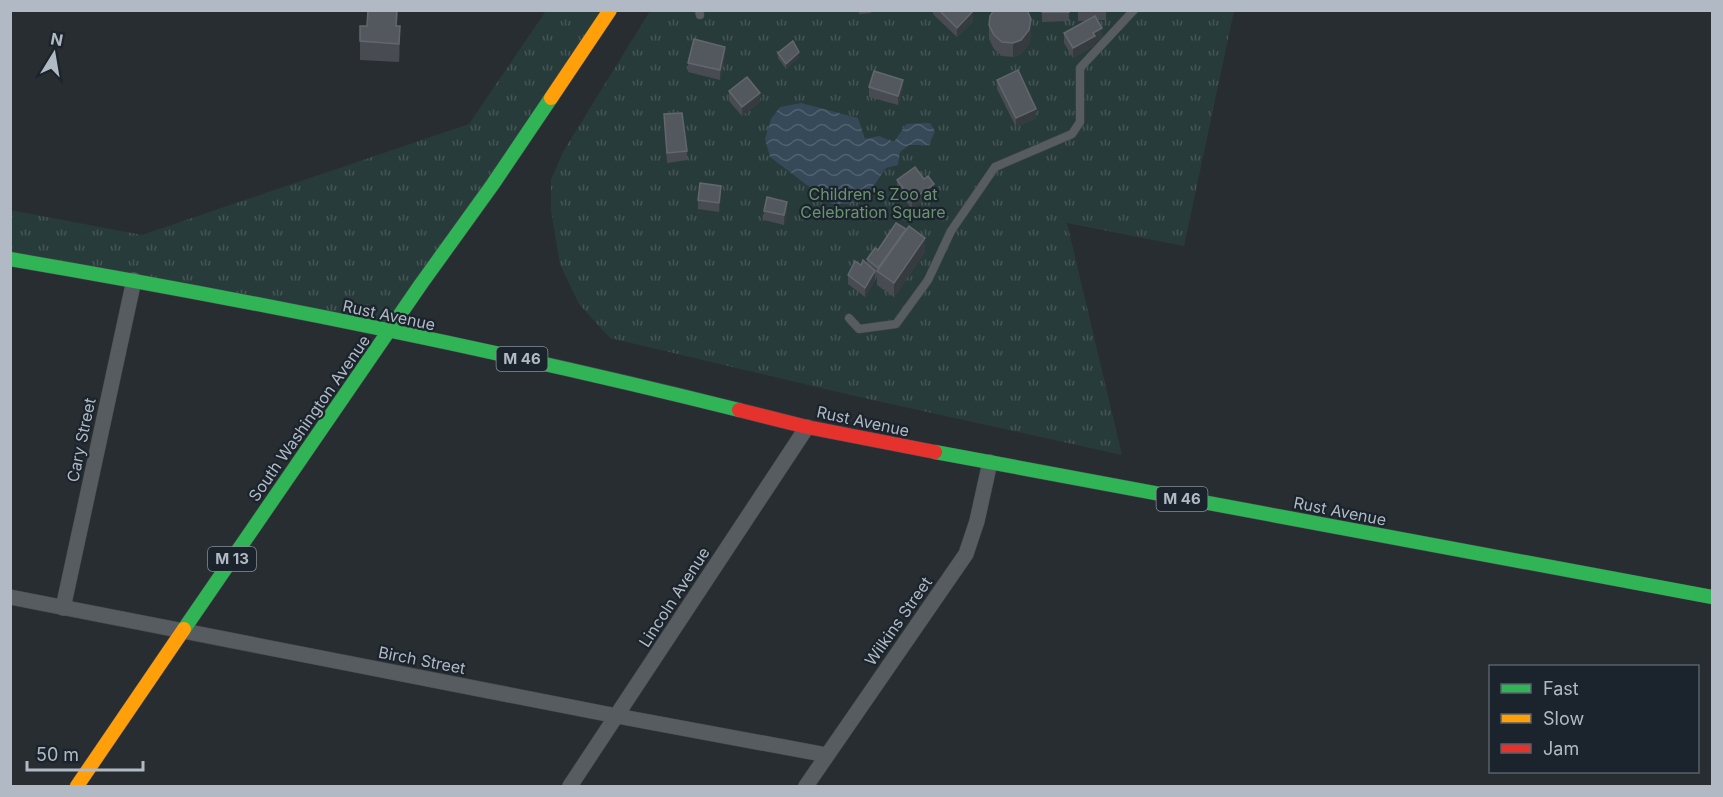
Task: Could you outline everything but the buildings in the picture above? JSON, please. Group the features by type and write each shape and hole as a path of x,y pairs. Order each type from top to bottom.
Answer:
{"main road":[{"name":"South Washington Avenue","path":"77,786 388,332 493,184 610,10"},
{"name":"Rust Avenue","path":"10,259 250,302 578,372 807,427 1713,597"}],"street":[{"name":"Cary Street","path":"63,608 134,280"},
{"name":"Lincoln Avenue","path":"570,786 807,427"},
{"name":"Wilkins Street","path":"806,786 966,554 977,521 990,462"},
{"name":"Birch Street","path":"10,597 826,755"}],"lane":[{"path":"849,318 859,329 896,324 928,279 951,231 995,166 1072,134 1080,122 1080,68 1134,10"}],"green space":[{"path":"546,11 610,11 389,332 11,259 10,210 142,235 469,124"},
{"name":"Children's Zoo at Celebration Square","path":"650,11 1234,11 1184,246 1067,223 1122,455 855,396 610,338 579,304 560,264 551,210 551,180 563,152"}],"water":[{"path":"801,103 858,118 865,139 879,136 894,142 906,124 930,123 935,131 929,145 909,145 900,152 898,165 886,168 868,194 850,204 832,204 770,157 765,139 771,119 780,107"}],"traffic: fast":[{"path":"184,629 551,98"},
{"path":"10,259 376,328 558,367 739,410"},
{"path":"935,452 1712,597"}],"traffic: slow":[{"path":"551,98 610,10"},
{"path":"77,786 184,629"}],"traffic: jam":[{"path":"739,410 807,427 935,452"}]}
